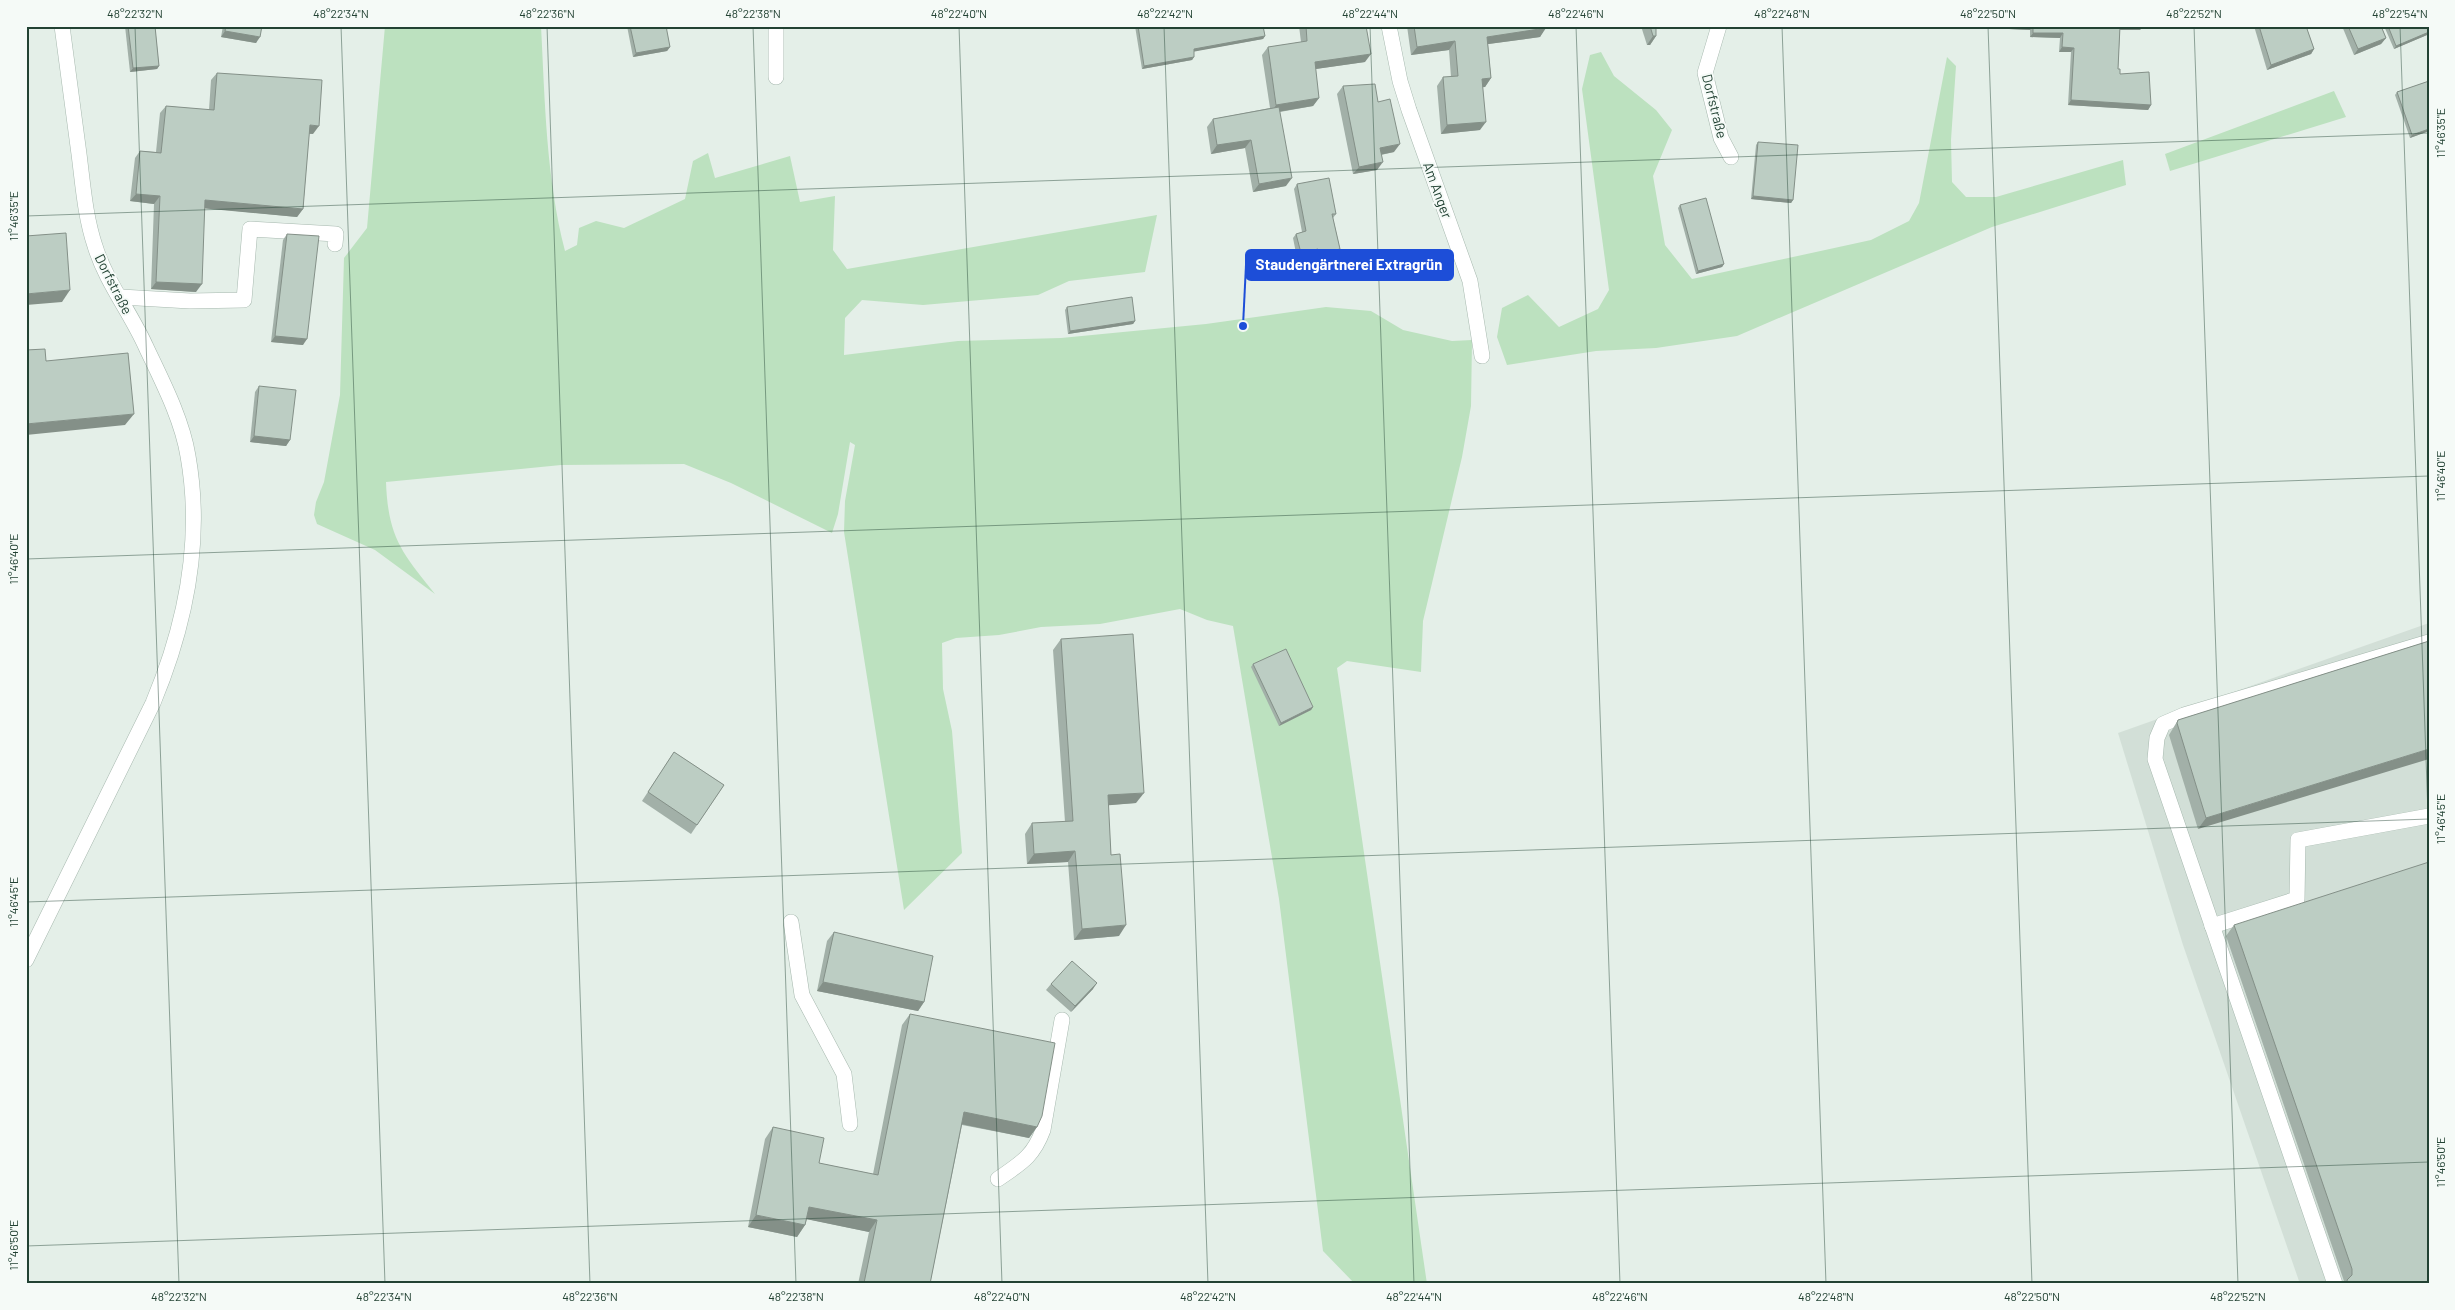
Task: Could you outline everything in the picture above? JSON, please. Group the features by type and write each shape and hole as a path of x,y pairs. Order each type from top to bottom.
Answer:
{"street":[{"name":"Dorfstraße","path":"26,960 149,711 169,666 182,622 192,568 193,502 188,455 182,431 146,345 106,271 96,248 86,216 62,26"},
{"path":"776,26 776,77"},
{"name":"Am Anger","path":"1389,26 1404,96 1470,281 1482,356"},
{"name":"Dorfstraße","path":"1719,26 1705,73 1721,138 1731,157"},
{"path":"121,297 190,301 244,300 250,229 336,234 335,244"},
{"path":"2335,1284 2155,759 2157,738 2163,724 2184,715 2429,642"},
{"path":"2212,926 2297,899 2298,840 2429,816"},
{"path":"791,922 802,994 844,1074 850,1124"},
{"path":"998,1179 1026,1160 1037,1147 1043,1130 1062,1020"}],"shaded area":[{"path":"2429,623 2429,1284 2300,1284 2183,945 2118,733"}],"green space":[{"path":"385,26 541,26 550,167 565,251 577,245 579,228 596,221 624,228 685,199 693,161 708,153 715,178 790,156 800,202 835,196 833,250 847,269 1157,215 1145,272 1069,281 1038,295 923,305 862,300 845,318 844,355 958,341 1061,338 1206,324 1326,307 1371,311 1403,330 1452,341 1472,340 1471,406 1462,457 1423,621 1421,672 1347,661 1337,668 1427,1284 1355,1284 1323,1251 1279,899 1233,626 1207,620 1180,609 1100,624 1041,627 999,635 956,638 942,643 943,689 952,731 962,853 904,910 844,532 845,501 855,445 850,442 838,514 832,533 731,483 684,464 561,465 386,482 390,517 399,543 414,567 435,594 375,550 317,524 314,515 316,502 324,482 340,395 344,258 367,228"},
{"path":"1601,52 1614,76 1656,110 1672,130 1653,176 1665,245 1692,279 1871,240 1909,221 1919,203 1947,57 1956,66 1951,140 1952,182 1966,197 1996,197 2123,160 2126,185 1992,227 1737,336 1656,348 1596,351 1507,365 1497,337 1502,308 1528,295 1559,327 1598,309 1609,290 1582,89 1590,55"},
{"path":"2334,91 2346,117 2170,171 2165,154"}],"building":[{"path":"128,26 155,26 159,66 133,68"},
{"path":"226,26 262,26 260,37 225,31"},
{"path":"630,26 666,26 670,47 636,53"},
{"path":"1138,26 1263,26 1265,36 1194,49 1194,57 1144,66"},
{"path":"1306,26 1366,26 1371,54 1315,62 1319,98 1276,105 1268,47 1307,41"},
{"path":"1414,26 1546,26 1546,28 1487,37 1491,78 1482,79 1486,122 1447,125 1443,77 1458,76 1455,41 1417,47"},
{"path":"1650,26 1656,26 1656,36 1653,36"},
{"path":"2033,26 2120,26 2118,69 2120,69 2120,74 2149,72 2151,105 2071,100 2074,48 2062,47 2063,33 2033,33"},
{"path":"2259,26 2306,26 2314,49 2271,65"},
{"path":"2348,26 2381,26 2386,38 2358,49"},
{"path":"2388,26 2426,26 2429,32 2396,46"},
{"path":"217,73 322,80 319,126 310,125 303,209 205,200 202,284 156,282 160,196 136,194 140,151 161,153 166,106 214,110"},
{"path":"2429,81 2429,129 2412,135 2397,92"},
{"path":"1375,84 1378,102 1390,99 1400,144 1380,148 1383,162 1359,167 1343,86"},
{"path":"1279,107 1292,178 1259,184 1251,140 1217,145 1213,119"},
{"path":"1758,142 1798,145 1793,200 1753,196"},
{"path":"1329,178 1336,214 1332,214 1340,249 1319,254 1318,249 1301,253 1296,234 1306,231 1297,184"},
{"path":"1706,198 1724,264 1698,271 1680,205"},
{"path":"66,233 70,290 26,294 26,236"},
{"path":"287,234 319,236 307,339 275,336"},
{"path":"1132,297 1135,321 1070,331 1067,307"},
{"path":"45,349 46,361 128,353 134,414 26,424 26,350"},
{"path":"259,386 296,390 290,440 254,436"},
{"path":"1133,634 1144,793 1108,795 1111,855 1120,854 1126,925 1082,929 1075,851 1034,854 1032,823 1073,821 1061,639"},
{"path":"2429,641 2429,749 2206,818 2177,723 2178,720"},
{"path":"1286,649 1313,707 1281,723 1253,664"},
{"path":"674,752 724,785 697,825 648,792"},
{"path":"2429,862 2429,1284 2348,1284 2347,1280 2352,1275 2352,1269 2234,925"},
{"path":"834,932 933,956 924,1002 823,982"},
{"path":"1072,961 1097,983 1075,1006 1051,984"},
{"path":"910,1014 1055,1043 1042,1116 1037,1127 964,1112 930,1284 870,1284 864,1283 877,1220 809,1207 805,1225 756,1215 773,1127 824,1138 819,1163 878,1175"}],"place":[{"name":"Staudengärtnerei Extragrün","path":"1243,326"}]}
